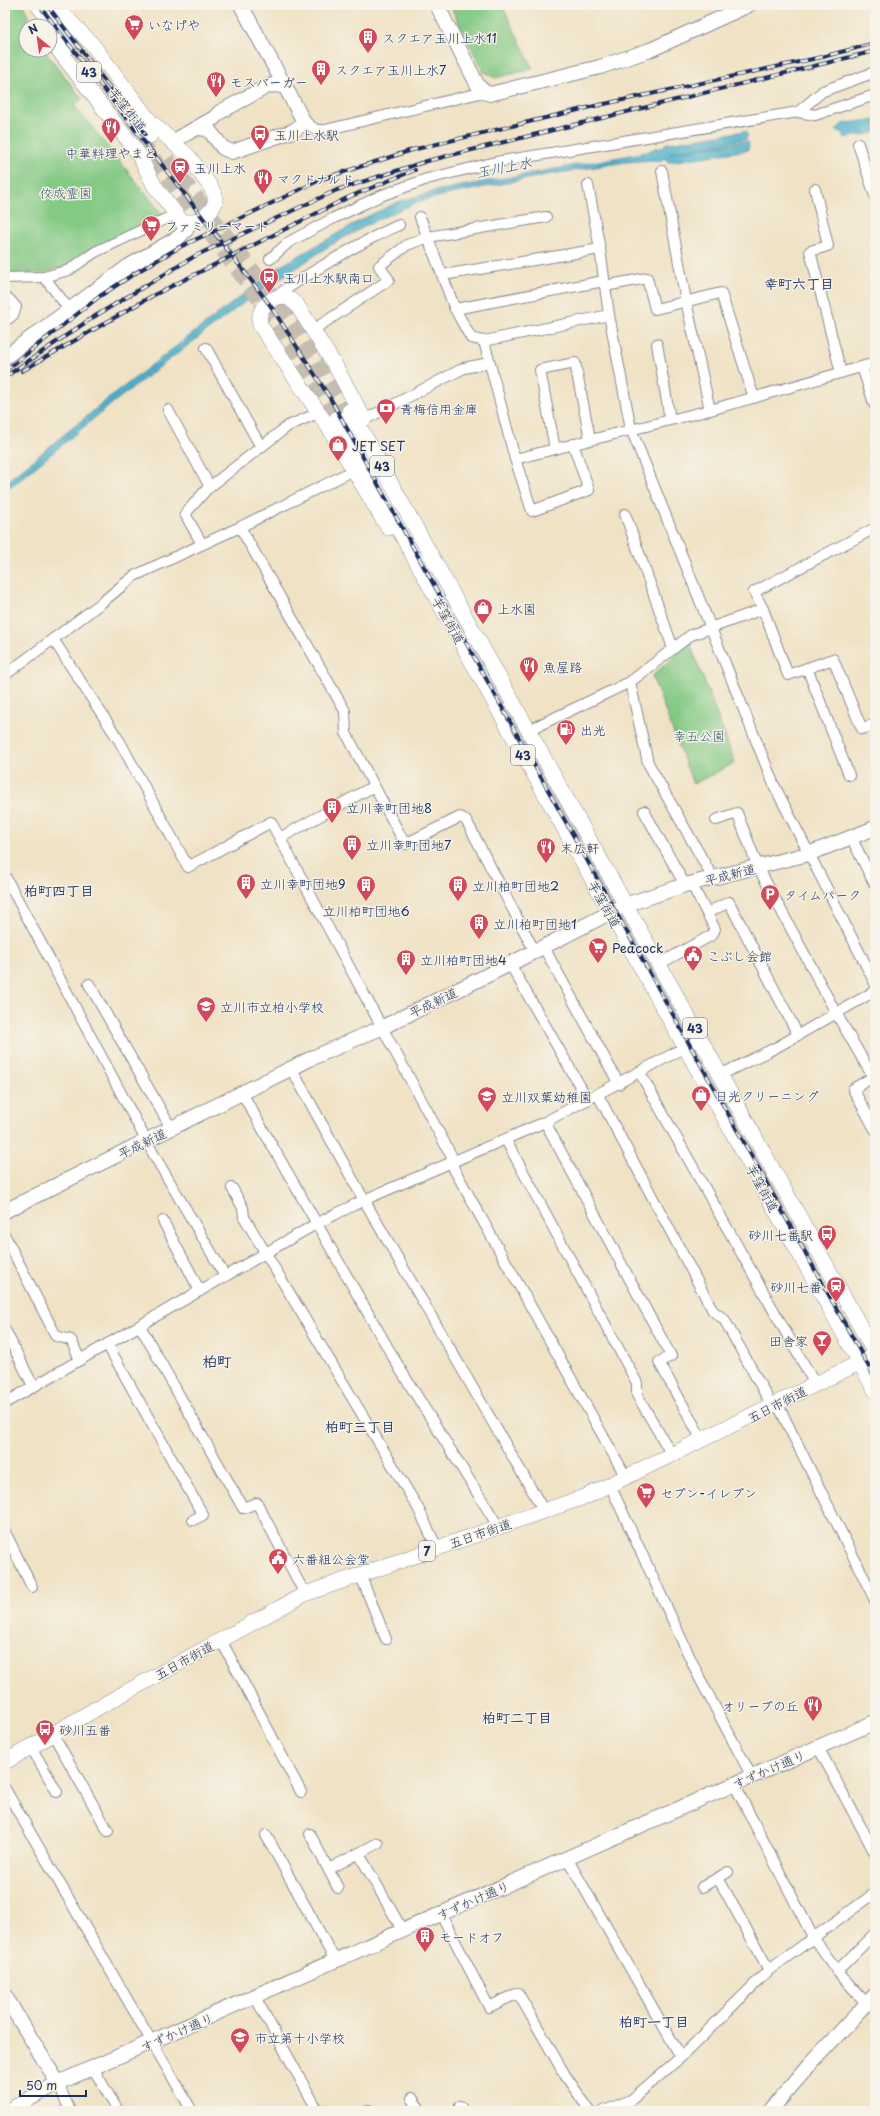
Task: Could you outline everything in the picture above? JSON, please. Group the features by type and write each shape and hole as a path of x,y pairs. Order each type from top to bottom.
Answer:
{"main road":[{"path":"37,5 40,18"},
{"name":"芋窪街道","path":"37,5 145,138 50,5"},
{"path":"54,5 92,44 149,120 189,157 215,195 215,203 211,211 195,222 179,218 154,185 138,153 58,48"},
{"path":"436,597 388,530 329,428 260,325 261,310 266,303 273,298 281,296 290,299 297,305 336,367 420,519 448,588"},
{"name":"芋窪街道","path":"875,1354 364,435 343,414 436,597 875,1390"},
{"name":"五日市街道","path":"5,1762 304,1594 587,1496 875,1354"}],"street":[{"path":"242,5 303,120 316,130 325,130 484,92 494,94 614,62 656,48 749,5"},
{"path":"437,5 477,84 484,92"},
{"path":"172,142 214,118 220,112 268,86 273,80 276,69"},
{"path":"798,112 823,91 875,72"},
{"path":"268,86 285,86"},
{"path":"270,259 289,242 332,219 380,196 427,179 496,162 798,112 815,115 875,95"},
{"path":"214,118 214,134"},
{"path":"197,128 204,127 214,134 223,148 232,152 293,131 300,126 303,120"},
{"path":"858,144 875,196"},
{"path":"662,171 686,301 710,410"},
{"path":"588,185 600,249 609,314 631,429 774,785 875,983"},
{"path":"815,189 828,246 810,251 841,373"},
{"path":"420,216 455,310 471,338 484,342 609,314"},
{"path":"313,330 389,280 379,266 407,245 428,237 546,217"},
{"path":"5,278 44,277 69,270 95,252 179,218 186,230 179,237 129,266 5,357"},
{"path":"283,291 367,239 399,224"},
{"path":"442,275 600,249"},
{"path":"44,277 69,309"},
{"path":"455,310 605,283 647,278 655,309 721,293 754,398"},
{"path":"5,299 9,299 16,307 13,315 5,321"},
{"path":"484,342 515,459 532,511 589,490 573,444"},
{"path":"656,344 670,419"},
{"path":"206,348 261,447"},
{"path":"364,420 464,368 489,363"},
{"path":"555,449 540,370 575,363 590,439"},
{"path":"515,459 710,410 875,364"},
{"path":"862,367 875,406"},
{"path":"168,410 210,487"},
{"path":"202,544 185,514 210,487 288,426 318,413"},
{"path":"5,675 134,576 240,527 354,470"},
{"path":"624,514 673,648"},
{"path":"240,527 345,711 346,733 404,844 460,817 466,820 619,1084"},
{"path":"875,528 754,592 763,608 788,675 833,659 862,729 875,724"},
{"path":"529,730 630,682 691,635 763,608"},
{"path":"53,639 120,742 188,867 271,822 451,1155 454,1169 626,1477"},
{"path":"807,668 849,775"},
{"path":"630,682 648,763 713,878"},
{"path":"280,838 374,786"},
{"path":"644,811 707,913 715,929 712,935 659,964"},
{"path":"716,820 737,813 758,867 836,1013 873,1077 853,1089 875,1129"},
{"name":"平成新道","path":"5,1211 291,1068 383,1027 625,905 688,884 808,854 875,828"},
{"path":"850,837 875,885"},
{"path":"5,876 146,1140 225,1276"},
{"path":"707,913 729,902 798,1034"},
{"path":"510,964 593,1097 713,1311 724,1319 774,1405 875,1600"},
{"path":"89,984 171,1128"},
{"path":"720,1075 875,991"},
{"path":"5,1403 316,1224 364,1200 453,1163 545,1122 701,1040"},
{"path":"291,1068 364,1200 544,1511"},
{"path":"640,1073 815,1384"},
{"path":"242,1093 400,1369 498,1526"},
{"path":"545,1122 670,1356 659,1362 702,1440"},
{"path":"506,1140 637,1382 637,1395 672,1455"},
{"path":"232,1188 243,1208 244,1217 418,1508 437,1548"},
{"path":"163,1221 200,1291"},
{"path":"5,1236 56,1336 71,1340 80,1360"},
{"path":"140,1326 243,1508 257,1503 304,1594"},
{"path":"5,1330 33,1386"},
{"path":"107,1344 203,1515 193,1520"},
{"path":"610,1485 700,1677 752,1777"},
{"path":"5,1532 32,1587"},
{"path":"360,1574 386,1639"},
{"path":"221,1640 301,1792"},
{"name":"すずかけ通り","path":"7,2111 58,2083 255,1998 734,1784 875,1724"},
{"path":"53,1734 108,1831"},
{"path":"31,1747 57,1792"},
{"path":"818,1748 875,1853"},
{"path":"734,1784 813,1937 837,1972 871,2000 812,2062 770,2111"},
{"path":"5,1788 192,2111"},
{"path":"310,1834 338,1888"},
{"path":"266,1835 336,1962"},
{"path":"329,1869 378,1843"},
{"path":"359,1854 403,1931"},
{"path":"567,1858 681,2057"},
{"path":"702,1887 728,1872"},
{"path":"718,1878 769,1970"},
{"path":"604,2111 631,2100 681,2057 769,1970 875,1893"},
{"path":"441,1914 489,2007 518,1993 565,2075 590,2111"},
{"path":"837,1972 875,1933"},
{"path":"5,1996 58,2083 70,2111"},
{"path":"255,1998 318,2111"},
{"path":"94,2068 118,2111"},
{"path":"412,2098 421,2111"}],"green space":[{"name":"佼成霊園","path":"5,5 24,5 28,18 18,18 18,58 50,58 82,99 74,105 164,216 66,266 43,273 5,274"},
{"path":"450,5 502,5 533,69 495,78 483,71"},
{"name":"幸五公園","path":"690,643 735,763 693,784 652,676"}],"water":[{"path":"875,119 875,133 843,138 842,132 836,130 842,124"},
{"path":"745,131 748,136 746,137 747,139 670,153 747,141 749,143 748,150 670,162 668,162 666,158 660,160 661,162 653,160 626,162 552,174 420,201 377,220 329,246 238,307 114,402 5,492 5,483 109,398 279,267 368,216 398,202 435,191 647,152 657,147 658,149 664,147 665,144 668,143"}],"tunnel":[{"path":"140,140 262,303 337,418"},
{"path":"167,159 272,295 349,411"}],"railway":[{"path":"39,5 270,305 330,398 875,1378"},
{"path":"47,5 145,134"},
{"path":"5,371 100,296 137,272 180,247 322,179 412,150 595,106 822,57 875,43"},
{"path":"5,377 92,318 195,256 337,190 427,161 875,51"},
{"path":"22,371 152,296 349,197 415,170"}],"place":[{"name":"いなげや","path":"134,41"},
{"name":"スクエア玉川上水11","path":"368,54"},
{"name":"スクエア玉川上水7","path":"321,86"},
{"name":"モスバーガー","path":"216,98"},
{"name":"中華料理やまと","path":"111,144"},
{"name":"玉川上水駅","path":"260,151"},
{"name":"玉川上水","path":"180,184"},
{"name":"マクドナルド","path":"263,195"},
{"name":"ファミリーマート","path":"151,242"},
{"name":"玉川上水駅南口","path":"269,294"},
{"name":"青梅信用金庫","path":"386,425"},
{"name":"JET SET","path":"338,462"},
{"name":"上水園","path":"483,625"},
{"name":"魚屋路","path":"529,683"},
{"name":"出光","path":"566,746"},
{"name":"立川幸町団地8","path":"332,824"},
{"name":"立川幸町団地7","path":"352,861"},
{"name":"末広軒","path":"546,864"},
{"name":"立川幸町団地9","path":"246,900"},
{"name":"立川柏町団地6","path":"366,902"},
{"name":"立川柏町団地2","path":"458,902"},
{"name":"タイムパーク","path":"770,911"},
{"name":"立川柏町団地1","path":"479,940"},
{"name":"Peacock","path":"598,964"},
{"name":"こぶし会館","path":"693,972"},
{"name":"立川柏町団地4","path":"406,976"},
{"name":"立川市立柏小学校","path":"206,1023"},
{"name":"日光クリーニング","path":"701,1112"},
{"name":"立川双葉幼稚園","path":"487,1113"},
{"name":"砂川七番駅","path":"827,1251"},
{"name":"砂川七番","path":"836,1303"},
{"name":"田舎家","path":"822,1357"},
{"name":"セブン-イレブン","path":"646,1509"},
{"name":"六番組公会堂","path":"278,1575"},
{"name":"オリーブの丘","path":"813,1722"},
{"name":"砂川五番","path":"45,1746"},
{"name":"モードオフ","path":"425,1953"},
{"name":"市立第十小学校","path":"240,2054"}],"district":[{"name":"幸町六丁目","path":"799,283"},
{"name":"柏町四丁目","path":"59,890"},
{"name":"柏町","path":"217,1360"},
{"name":"柏町三丁目","path":"360,1426"},
{"name":"柏町二丁目","path":"517,1717"},
{"name":"柏町一丁目","path":"654,2021"}]}
